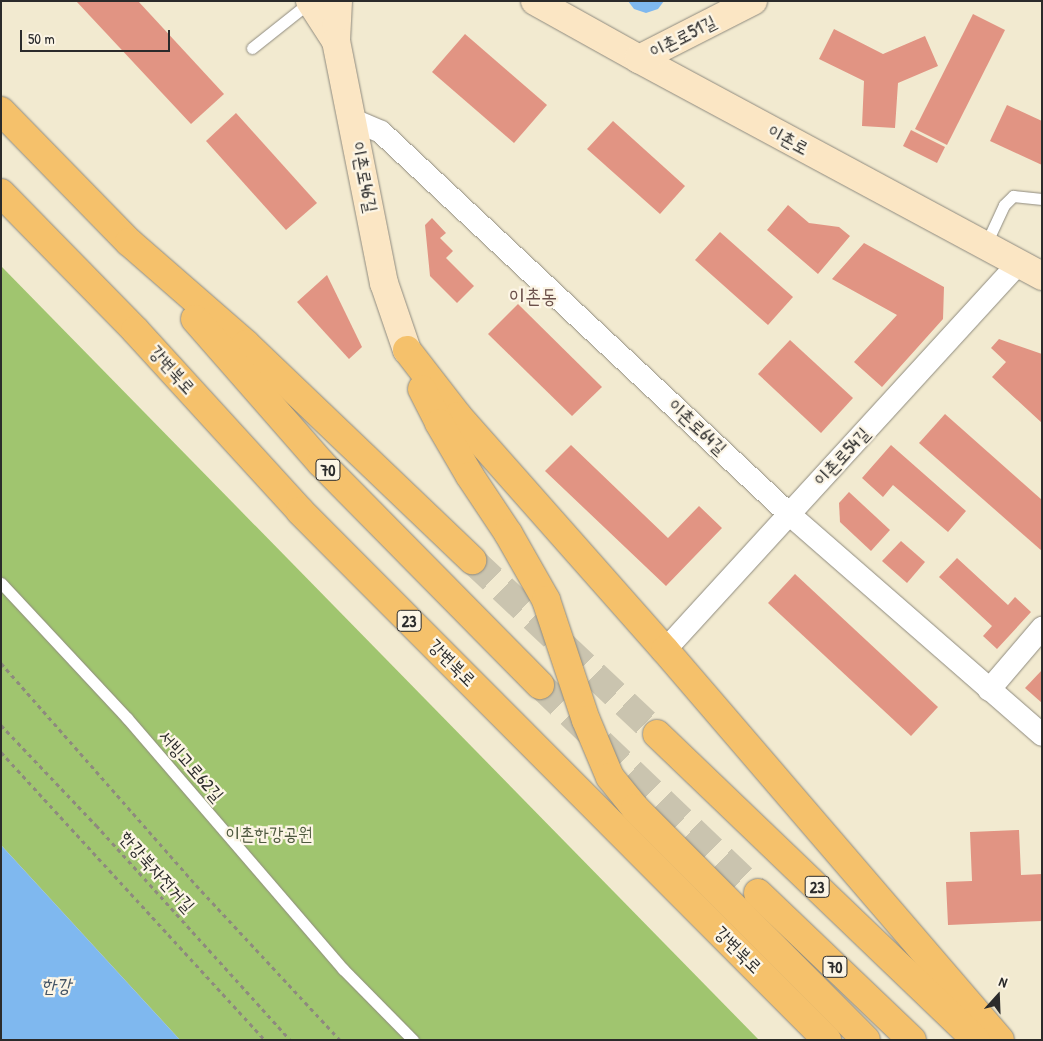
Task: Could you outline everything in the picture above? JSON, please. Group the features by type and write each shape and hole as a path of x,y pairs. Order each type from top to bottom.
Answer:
{"highway":[{"path":"1,110 129,242 246,344 472,560"},
{"name":"강변북로","path":"1,193 135,330 300,511 827,1040"},
{"name":"70","path":"129,242 321,463 540,685"},
{"path":"407,350 458,416 666,650 1000,1040"},
{"path":"407,350 439,423 470,476 508,533 546,600 558,630 586,720 610,777 635,808 866,1040"},
{"name":"23","path":"657,734 976,1040"},
{"name":"70","path":"758,893 912,1040"}],"street":[{"name":"이촌로46길","path":"311,1 337,22 353,120 384,282 407,350"},
{"path":"337,22 354,1"},
{"name":"이촌로","path":"535,1 639,60 1030,270"},
{"name":"이촌로51길","path":"639,60 754,1"},
{"name":"이촌로64길","path":"353,120 381,132 434,179 789,514 1042,735"},
{"name":"이촌로54길","path":"666,650 789,514 1030,270"},
{"path":"989,690 1042,628"}],"lane":[{"path":"252,48 311,1"},
{"path":"985,246 1004,205 1014,196 1042,199"},
{"name":"서빙고로62길","path":"1,583 127,718 343,969 413,1040"}],"path":[{"path":"1,663 196,885 340,1040"},
{"name":"한강북자전거길","path":"1,725 96,825 290,1040"},
{"path":"1,752 265,1040"}],"green space":[{"name":"이촌한강공원","path":"1,266 759,1040 180,1040 1,845"}],"water":[{"path":"628,1 664,1 658,9 646,13 634,9"},
{"name":"한강","path":"1,845 180,1040 1,1040"}],"building":[{"path":"76,1 138,1 224,94 191,124"},
{"path":"973,14 1005,30 947,145 915,129"},
{"path":"834,29 883,54 925,36 938,66 898,83 895,128 862,126 864,81 819,59"},
{"path":"465,34 547,105 514,143 432,72"},
{"path":"1007,105 1042,121 1042,165 990,141"},
{"path":"236,113 317,203 286,230 206,141"},
{"path":"613,121 685,186 660,214 587,149"},
{"path":"911,130 945,147 937,163 903,146"},
{"path":"788,205 809,223 839,227 850,236 818,274 767,230"},
{"path":"432,218 446,233 440,238 453,251 446,258 474,286 457,303 430,276 425,225"},
{"path":"720,232 793,297 768,325 695,260"},
{"path":"864,243 944,287 943,319 882,387 854,362 897,315 832,279"},
{"path":"327,275 362,347 349,359 297,302"},
{"path":"518,304 602,387 572,416 488,334"},
{"path":"999,339 1042,354 1042,423 992,377 1006,362 991,348"},
{"path":"790,340 853,398 821,433 758,374"},
{"path":"945,414 1042,500 1042,551 919,443"},
{"path":"571,445 668,538 699,506 722,528 666,586 545,471"},
{"path":"891,445 966,511 948,532 893,485 883,497 862,478"},
{"path":"849,492 890,530 871,551 840,522 839,503"},
{"path":"901,541 925,562 907,583 882,561"},
{"path":"957,558 1008,605 1015,597 1031,612 997,649 983,636 992,626 939,577"},
{"path":"795,574 938,707 911,736 768,603"},
{"path":"1042,670 1042,703 1025,688"},
{"path":"1019,830 1021,875 1042,874 1042,921 948,925 946,882 972,881 970,832"}],"tunnel":[{"path":"472,560 657,734"},
{"path":"540,685 758,893"}],"district":[{"name":"이촌동","path":"533,295"}]}
